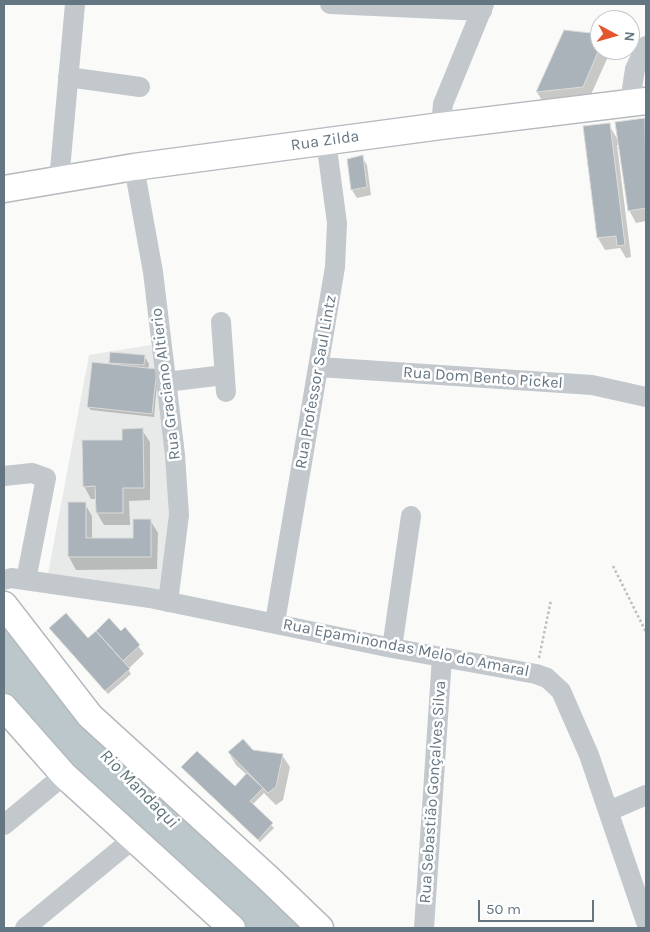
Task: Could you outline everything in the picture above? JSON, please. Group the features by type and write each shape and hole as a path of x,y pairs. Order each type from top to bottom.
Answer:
{"main road":[{"name":"Rua Zilda","path":"4,189 134,167 638,101"},
{"path":"4,605 90,716 320,928"},
{"path":"4,707 64,775 231,928"}],"street":[{"path":"59,181 74,4"},
{"path":"330,4 483,8 443,104 441,126"},
{"path":"638,101 635,69 646,46"},
{"path":"68,77 140,87"},
{"name":"Rua Professor Saul Lintz","path":"275,622 338,244 337,222 326,141"},
{"name":"Rua Graciano Altierio","path":"134,167 153,272 175,455 179,515 168,602"},
{"path":"166,382 225,384 221,322"},
{"name":"Rua Dom Bento Pickel","path":"319,367 592,385 646,397"},
{"path":"4,476 38,474 46,478 26,580"},
{"path":"392,648 411,516"},
{"name":"Rua Epaminondas Melo do Amaral","path":"4,580 11,578 26,580 168,602 275,622 392,648 536,674 547,678 561,691 589,755 646,922"},
{"name":"Rua Sebastião Gonçalves Silva","path":"424,928 442,657"},
{"path":"4,825 64,775"},
{"path":"609,810 646,795"},
{"path":"26,928 133,839"}],"path":[{"path":"613,566 646,632"},
{"path":"536,674 550,600"}],"shaded area":[{"path":"151,345 157,367 166,442 169,519 161,593 48,574 89,355"}],"water":[{"name":"Rio Mandaqui","path":"4,623 310,928 246,928 55,750 4,691"}],"building":[{"path":"564,30 590,33 590,60 594,60 583,87 536,92"},
{"path":"645,118 646,208 628,211 615,122"},
{"path":"610,123 625,245 617,246 616,236 597,238 583,126"},
{"path":"363,155 367,187 351,190 347,159"},
{"path":"110,352 145,355 144,365 109,363"},
{"path":"92,362 157,369 152,414 87,407"},
{"path":"143,428 144,488 123,488 123,513 96,513 95,486 83,487 82,440 122,440 122,429"},
{"path":"68,502 86,502 86,538 133,538 133,519 151,519 151,557 68,557"},
{"path":"66,613 88,638 96,631 130,669 105,691 49,628"},
{"path":"109,618 121,631 125,627 140,645 123,661 96,631"},
{"path":"243,739 253,750 283,754 276,787 268,793 228,752"},
{"path":"197,751 235,786 247,773 263,788 250,801 273,823 258,840 181,767"}]}
